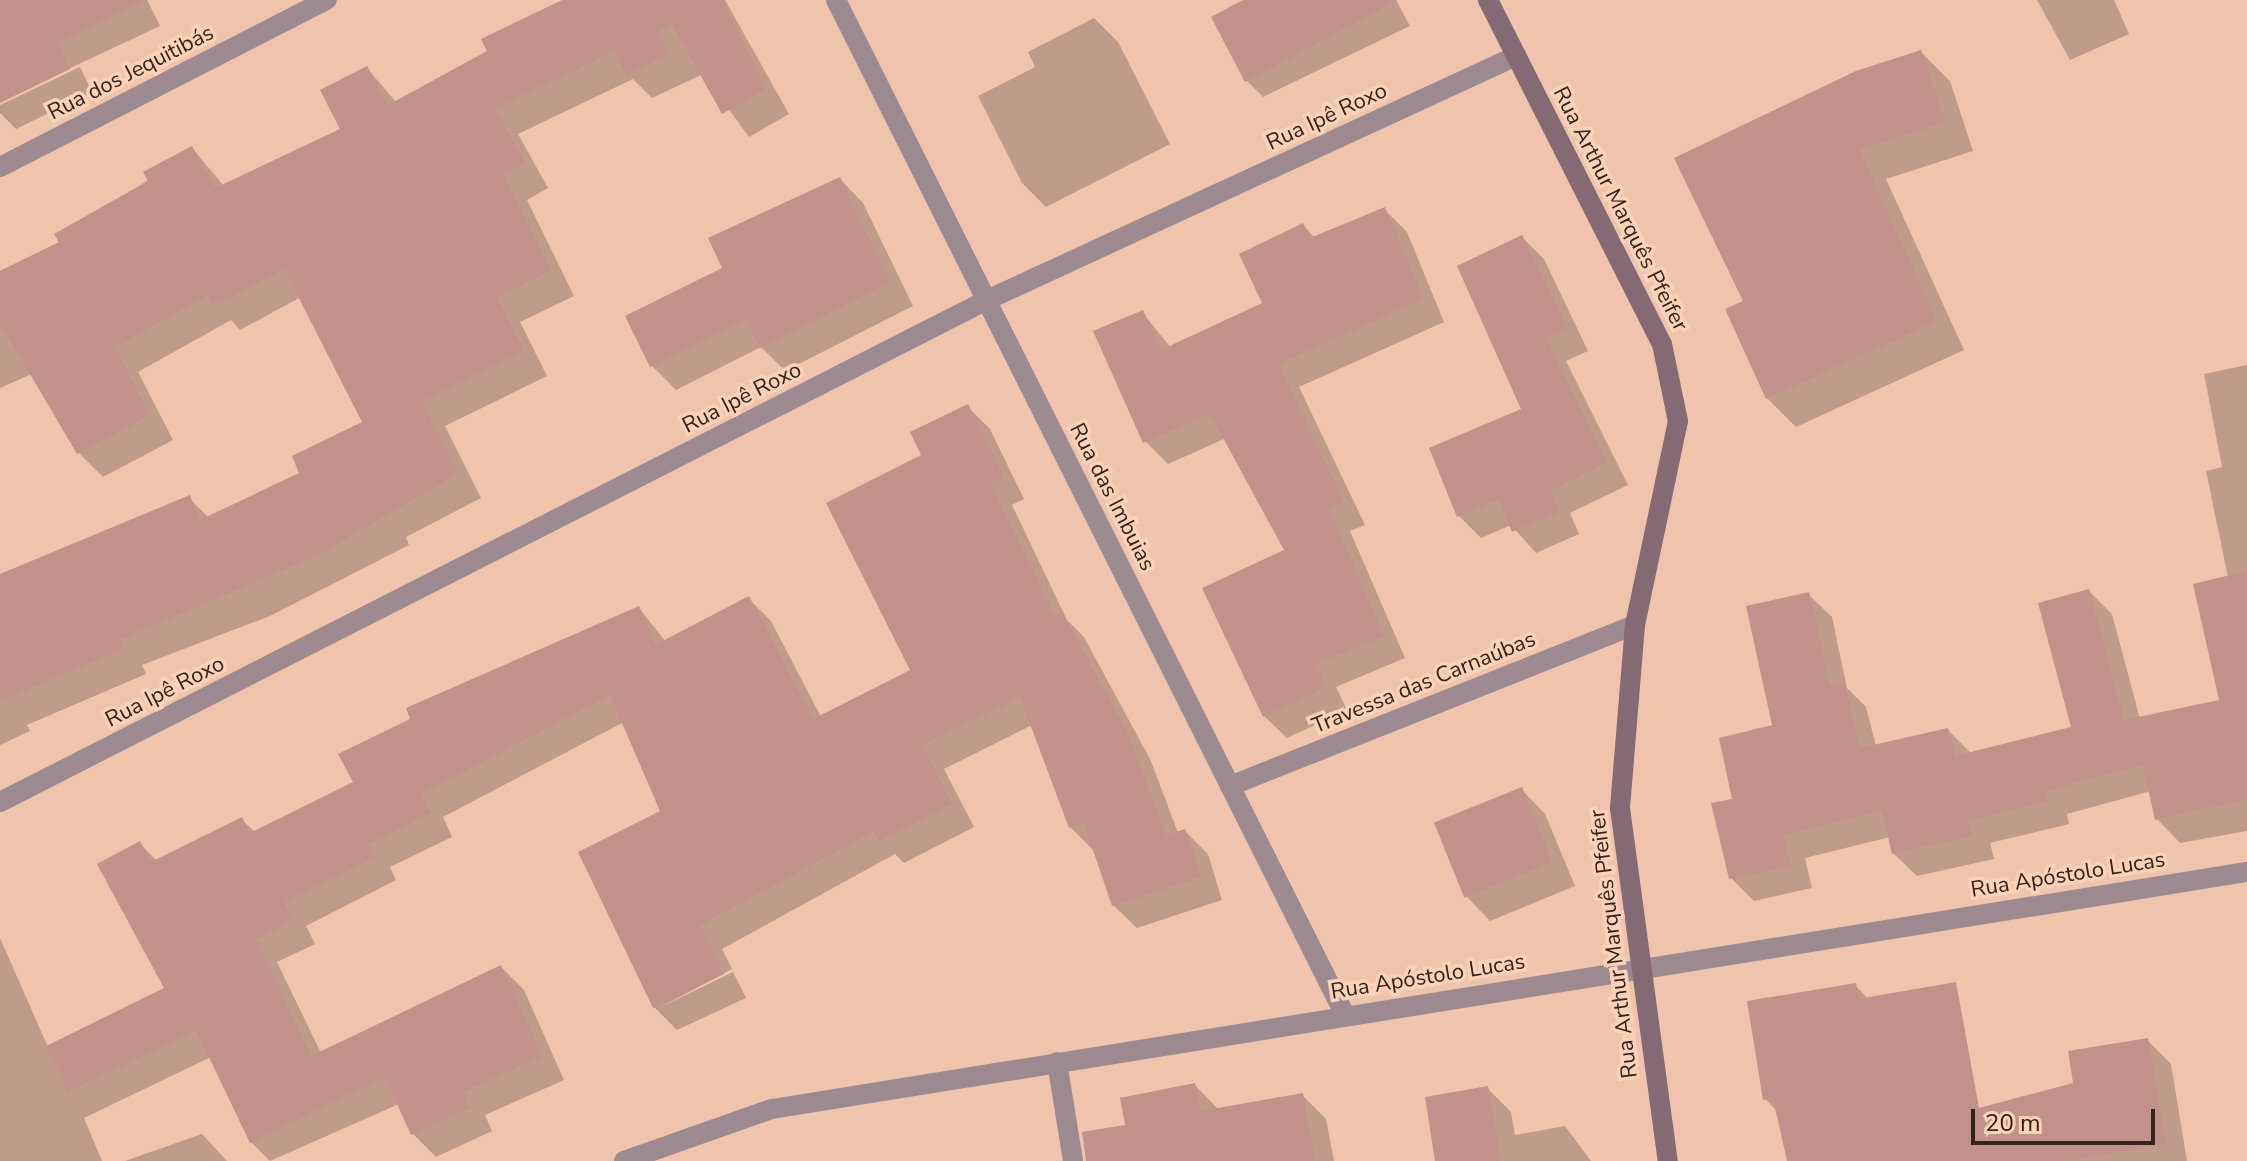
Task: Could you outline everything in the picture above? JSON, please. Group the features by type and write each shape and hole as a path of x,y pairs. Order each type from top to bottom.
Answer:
{"street":[{"name":"Rua dos Jequitibás","path":"0,167 327,0"},
{"name":"Rua das Imbuias","path":"836,0 1345,1015"},
{"name":"Rua Arthur Marquês Pfeifer","path":"1488,0 1662,344 1678,421 1635,625 1620,808 1637,967 1668,1161"},
{"name":"Rua Ipê Roxo","path":"0,802 987,300 1516,56"},
{"name":"Travessa das Carnaúbas","path":"1230,786 1635,625"},
{"name":"Rua Apóstolo Lucas","path":"624,1161 772,1109 1637,967 2247,872"},
{"path":"1057,1062 1073,1161"}],"building":[{"path":"0,0 144,0 58,43 70,69 0,103"},
{"path":"562,0 722,0 766,89 722,114 672,24 658,31 669,54 626,75 614,51 495,109 525,163 504,175 551,271 497,297 524,351 422,402 458,473 318,555 119,640 123,649 0,701 0,574 190,495 200,520 299,473 292,456 362,422 284,269 214,306 208,295 115,347 150,415 77,454 0,323 0,271 59,242 54,234 148,181 143,172 192,146 215,188 340,129 320,90 367,66 388,105 487,51 481,39"},
{"path":"1243,0 1397,0 1245,82 1211,17"},
{"path":"1921,50 1945,122 1859,150 1937,321 1766,399 1725,309 1743,301 1674,158 1856,71"},
{"path":"840,177 890,282 760,348 746,319 650,367 625,316 722,268 708,238"},
{"path":"1385,207 1423,299 1278,364 1344,502 1329,509 1384,636 1315,664 1326,687 1263,717 1202,588 1284,550 1210,414 1143,443 1093,331 1143,310 1161,350 1262,303 1239,254 1303,223 1310,238"},
{"path":"1522,235 1567,328 1546,338 1607,462 1550,491 1559,512 1512,532 1499,499 1457,517 1429,448 1521,409 1457,266"},
{"path":"968,404 1003,476 990,482 1054,615 1062,612 1129,736 1166,835 1185,829 1201,877 1112,906 1084,823 1069,828 1020,697 922,745 952,804 879,841 874,831 700,925 724,974 653,1008 578,852 660,811 610,695 421,794 431,813 368,844 375,857 284,903 293,920 256,939 311,1056 501,965 542,1056 463,1092 470,1108 411,1135 385,1077 250,1143 196,1030 68,1092 46,1046 164,988 97,864 140,841 151,862 242,817 250,833 353,782 338,754 410,719 406,708 639,606 655,645 749,596 813,719 910,670 826,503 921,455 910,432"},
{"path":"2247,571 2247,799 2155,820 2143,765 2045,791 2047,801 1968,820 1972,836 1892,854 1882,811 1783,835 1790,866 1729,879 1711,803 1732,799 1719,738 1772,725 1746,606 1809,592 1830,685 1844,682 1860,748 1948,728 1955,756 2071,727 2038,603 2089,589 2124,720 2219,700 2193,584"},
{"path":"1522,787 1552,862 1464,898 1434,823"},
{"path":"1956,982 1979,1108 2073,1083 2068,1051 2148,1038 2166,1144 2065,1161 1787,1161 1773,1098 1763,1100 1747,1001 1856,983 1858,999"},
{"path":"1195,1083 1201,1111 1303,1093 1315,1161 1086,1161 1082,1132 1125,1125 1120,1098"},
{"path":"1488,1086 1500,1161 1435,1161 1425,1097"}]}
